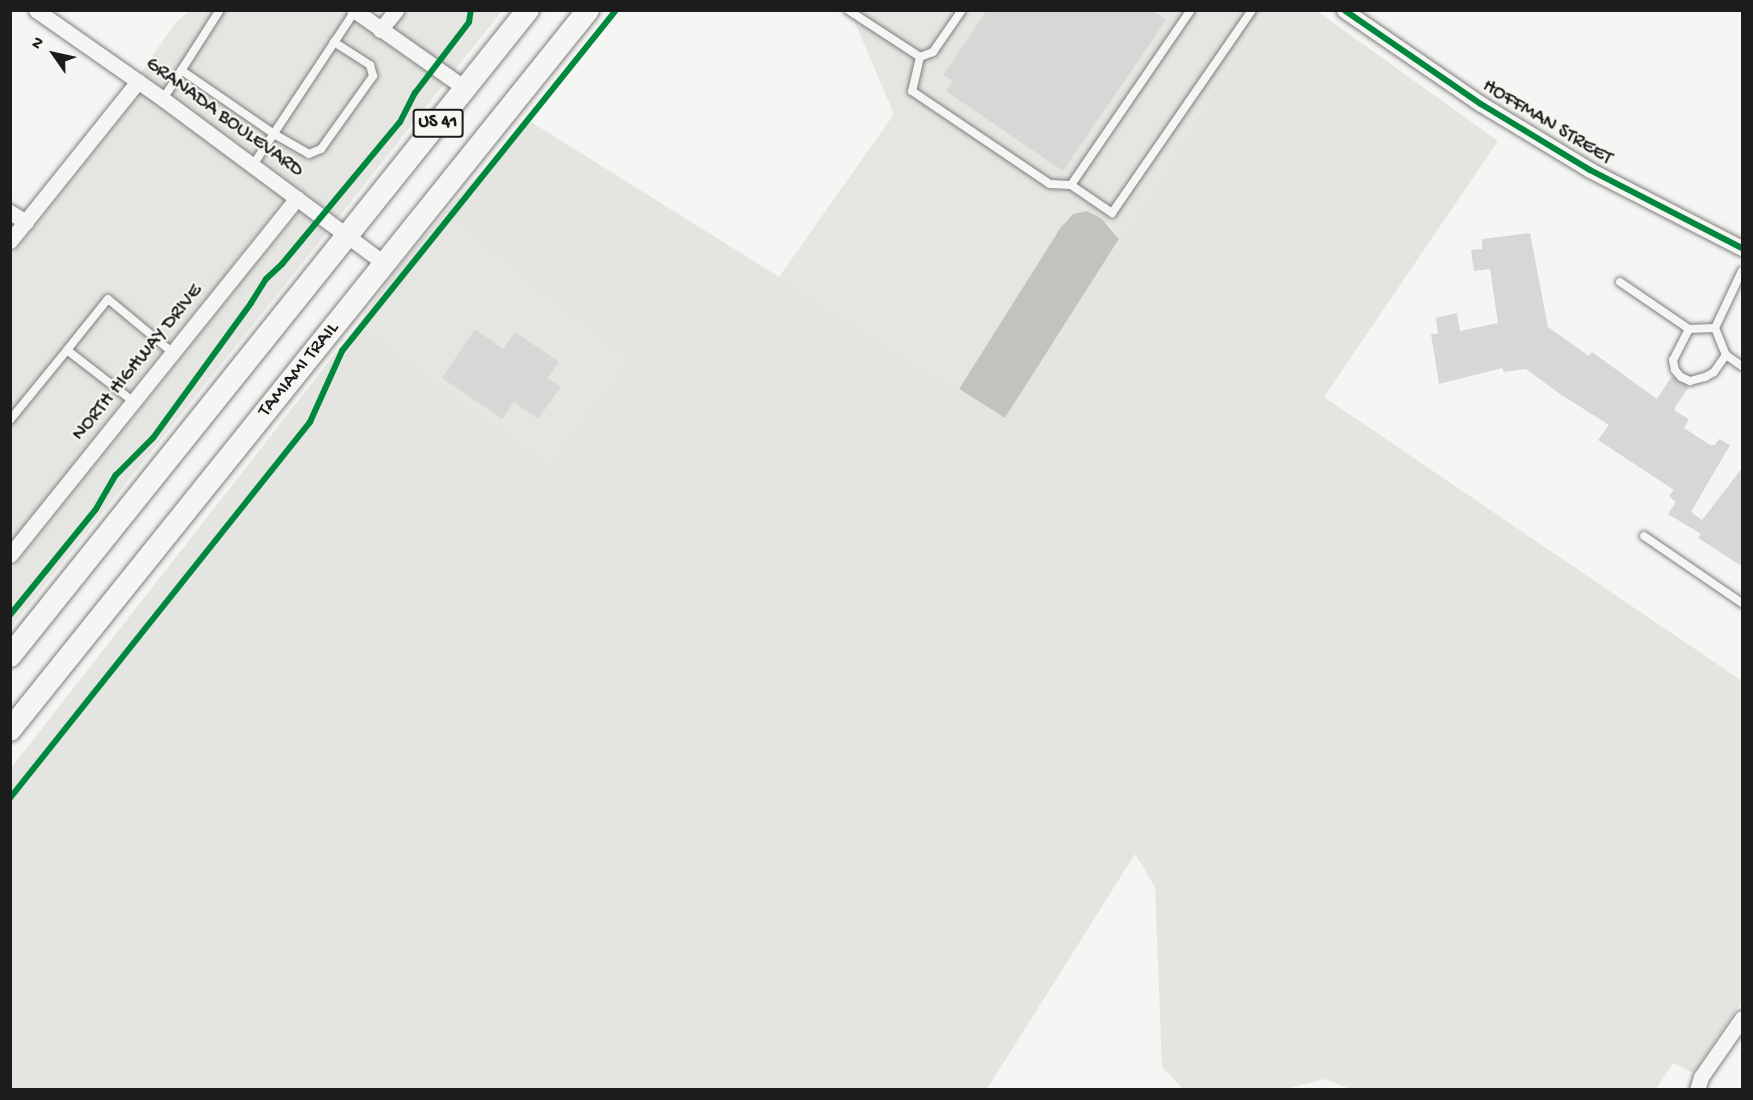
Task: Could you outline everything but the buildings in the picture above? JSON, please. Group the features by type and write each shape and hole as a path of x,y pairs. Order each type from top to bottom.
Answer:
{"main road":[{"name":"US 41","path":"10,656 528,10"},
{"name":"TAMIAMI TRAIL","path":"10,730 588,10"}],"street":[{"name":"GRANADA BOULEVARD","path":"36,10 163,99 384,263"},
{"path":"380,30 396,10"},
{"name":"HOFFMAN STREET","path":"1344,10 1481,104 1590,170 1743,248"},
{"path":"354,11 466,89"},
{"path":"10,241 138,81"},
{"name":"NORTH HIGHWAY DRIVE","path":"11,554 297,198"},
{"path":"10,212 26,222"},
{"path":"1697,1089 1701,1077 1743,1018"}],"lane":[{"path":"163,99 220,10"},
{"path":"848,10 920,57"},
{"path":"920,57 933,52 962,10"},
{"path":"920,57 912,91 1050,184 1071,185 1112,213 1252,10"},
{"path":"253,165 354,11"},
{"path":"1071,185 1189,11"},
{"path":"181,70 274,134 309,154 321,149 373,76 370,64 334,42"},
{"path":"1743,271 1715,328 1726,355 1743,366"},
{"path":"1620,282 1689,328 1715,328"},
{"path":"10,420 108,299 172,353"},
{"path":"1689,328 1673,360 1675,370 1681,377 1690,381 1705,377 1714,372 1726,355"},
{"path":"67,350 134,402"},
{"path":"1644,536 1743,603"}],"shaded area":[{"path":"339,10 444,84 338,218 141,73 175,23 189,11"},
{"path":"407,11 502,11 454,71 393,28"},
{"path":"850,11 1265,11 1119,239 1111,227 1087,211 1073,214 1066,220 959,389 779,277 894,114"},
{"path":"1265,11 1317,11 1498,141 1324,397 1742,681 1742,1001 1693,1073 1673,1063 1656,1089 1353,1090 1325,1079 1286,1089 1183,1089 1162,1067 1155,887 1135,854 987,1089 11,1090 11,768 359,323 548,462 628,360 444,213 528,120 1005,418"},
{"path":"141,93 285,199 11,541 11,256"},
{"path":"300,210 328,231 11,627 11,570"},
{"path":"1087,211 1102,219 1119,239 1005,418 959,389 1061,227 1073,214"},
{"path":"444,213 629,359 548,462 359,323 391,276"}],"cycle path":[{"path":"10,615 96,509 116,475 153,438 266,279 282,264 400,122 415,93 469,22 471,10"},
{"path":"10,798 310,422 342,351 616,10"},
{"path":"1344,10 1481,104 1590,170 1742,248"}]}
